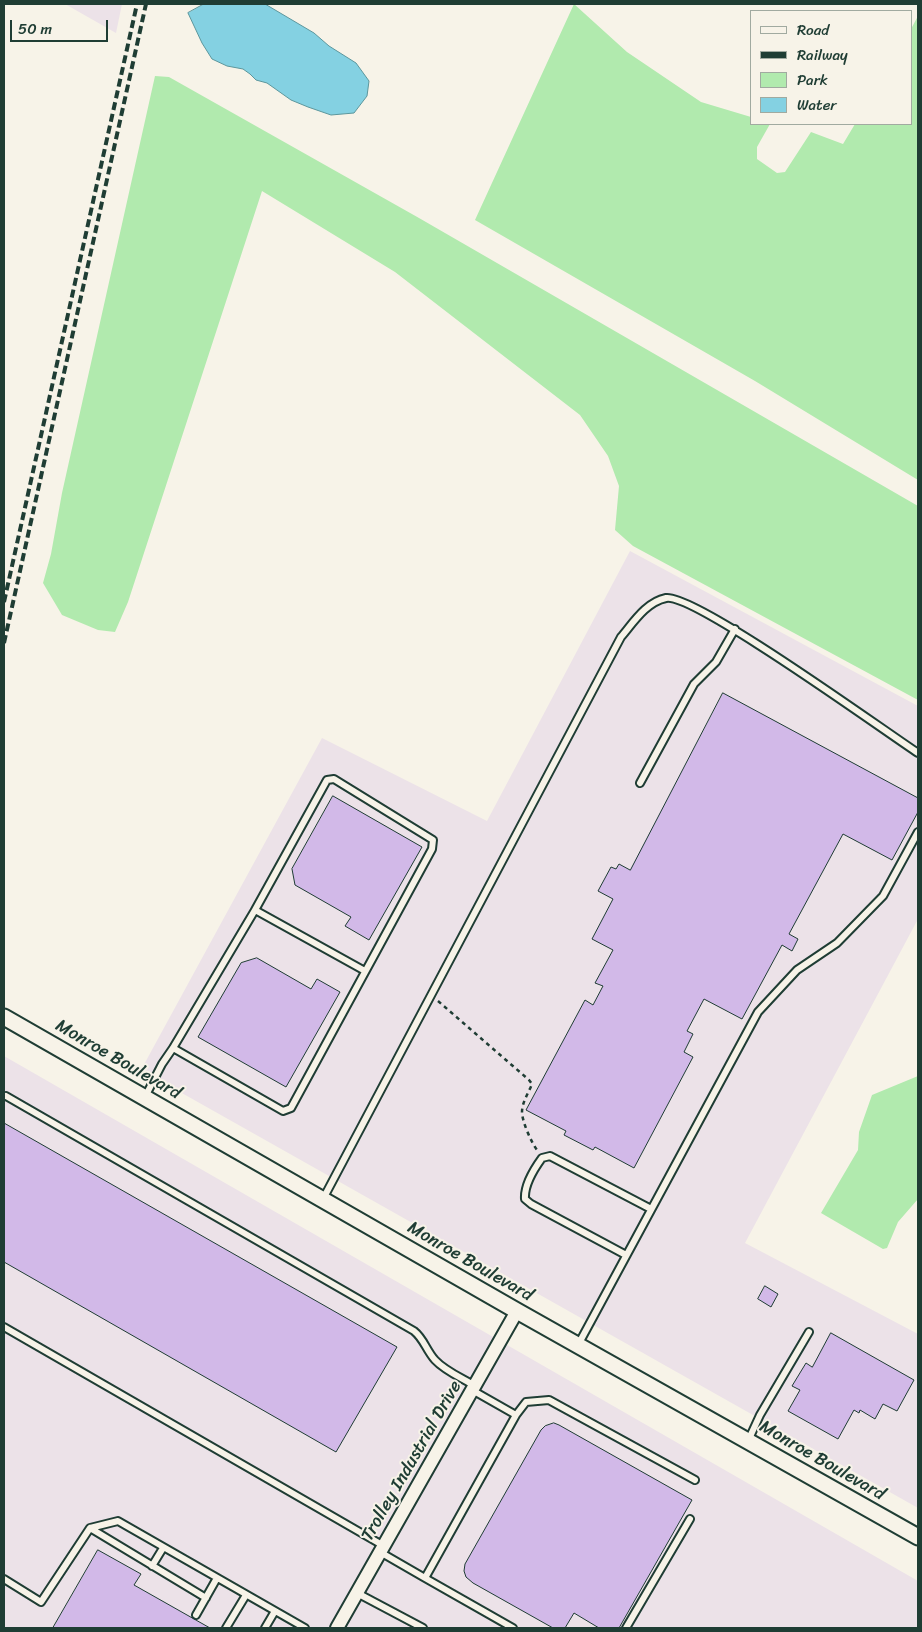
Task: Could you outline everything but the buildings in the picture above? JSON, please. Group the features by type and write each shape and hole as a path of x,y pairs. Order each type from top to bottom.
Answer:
{"street":[{"name":"Monroe Boulevard","path":"4,1017 517,1311 918,1537"},
{"name":"Trolley Industrial Drive","path":"336,1628 517,1311"}],"lane":[{"path":"323,1199 620,637 647,607 667,598 687,604 735,629 918,753"},
{"path":"640,783 694,684 716,662 735,629"},
{"path":"145,1097 162,1064 174,1048 255,910 327,780 334,779 433,840 432,849 291,1108 283,1111 174,1048"},
{"path":"578,1345 758,1012 797,970 837,943 883,896 918,832"},
{"path":"255,910 365,971"},
{"path":"6,1096 414,1331 421,1337 433,1359 442,1367 516,1415"},
{"path":"626,1255 525,1199 525,1191 538,1164 542,1158 550,1156 652,1209"},
{"path":"4,1327 382,1549 425,1578 512,1628"},
{"path":"748,1441 760,1415 809,1332"},
{"path":"425,1578 516,1415 526,1402 549,1400 695,1480"},
{"path":"626,1628 690,1519"},
{"path":"4,1579 41,1602 90,1528 118,1521 305,1628"},
{"path":"90,1528 206,1598"},
{"path":"152,1566 163,1548"},
{"path":"196,1615 217,1578"},
{"path":"357,1593 423,1628"},
{"path":"226,1628 246,1595"},
{"path":"265,1628 275,1611"}],"path":[{"path":"431,995 532,1084 522,1112 532,1144 542,1158"}],"shaded area":[{"path":"65,4 122,4 116,33"},
{"path":"630,551 918,706 918,919 745,1243 918,1334 918,1508 141,1070 322,738 487,821"},
{"path":"4,1056 918,1581 918,1628 4,1628"}],"green space":[{"path":"574,4 627,52 701,102 750,117 750,125 769,125 757,147 757,159 777,173 785,172 811,132 843,144 854,125 912,125 912,27 918,16 918,480 755,381 475,220"},
{"path":"155,76 169,77 419,218 918,506 918,700 633,546 615,530 619,486 608,456 580,415 395,272 262,191 128,602 115,632 98,630 62,615 43,583 51,554 62,493"},
{"path":"918,1076 918,1199 898,1222 887,1248 883,1249 821,1213 858,1150 859,1132 872,1095"}],"water":[{"path":"204,4 265,4 314,33 329,46 356,63 369,81 367,96 354,113 331,115 291,100 267,83 256,80 243,69 227,66 212,59 188,13"}],"railway":[{"path":"4,602 137,4"},
{"path":"4,643 146,4"}]}
